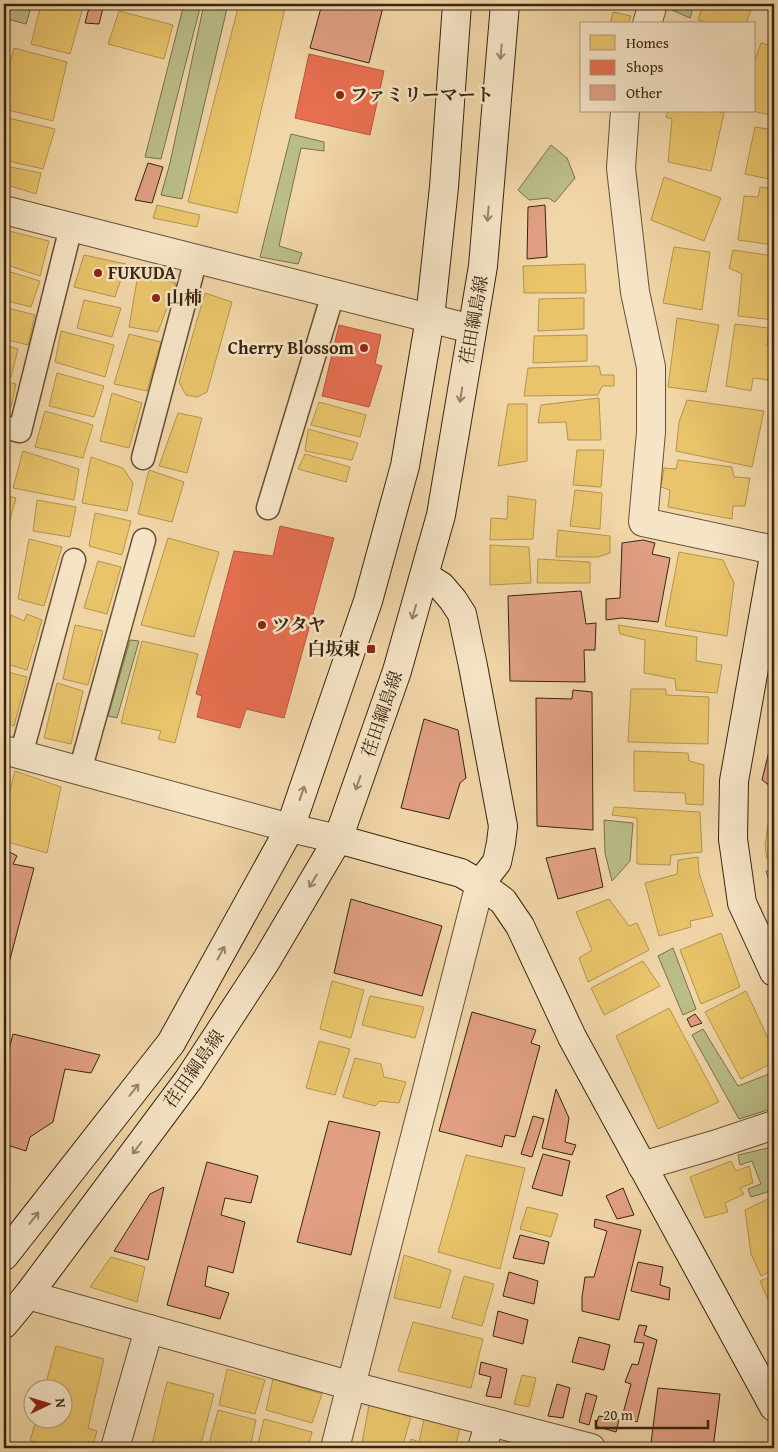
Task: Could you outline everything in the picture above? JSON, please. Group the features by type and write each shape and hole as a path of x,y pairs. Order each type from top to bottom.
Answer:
{"street":[{"name":"荏田綱島線","path":"4,1256 171,1043 290,828 327,724 373,583 405,466 430,318 444,188 457,4"},
{"name":"荏田綱島線","path":"4,1324 28,1295 189,1079 266,961 338,839 397,671 441,515 483,266 505,4"},
{"path":"648,22 652,4"},
{"path":"625,112 621,168 635,292 651,367 651,432 643,522 774,550"},
{"path":"4,210 472,329"},
{"path":"774,556 734,781 733,840 742,903 774,972"},
{"path":"335,1448 480,884 497,862 503,826 462,614 441,586 425,576"},
{"path":"12,753 290,828 338,839 461,874 480,884 503,902 520,926 572,1037 774,1407"},
{"path":"642,1166 774,1125"},
{"path":"28,1295 352,1386 591,1448"},
{"path":"115,1448 149,1329"},
{"path":"482,1448 490,1422"}],"lane":[{"path":"4,427 20,431 71,227"},
{"path":"143,458 196,259"},
{"path":"268,508 333,294"},
{"path":"80,771 144,540"},
{"path":"12,753 74,560"}],"green space":[{"path":"10,4 32,4 26,24 7,19"},
{"path":"184,4 201,4 161,159 145,157"},
{"path":"204,4 228,4 182,199 161,195 170,163"},
{"path":"674,4 694,4 690,18 672,10"},
{"path":"291,134 324,142 324,151 301,148 279,246 302,253 298,264 260,257"},
{"path":"551,145 567,158 575,178 555,202 548,198 529,200 518,190"},
{"path":"130,640 139,641 117,718 108,716"},
{"path":"604,820 633,823 630,861 612,881 605,853"},
{"path":"766,871 774,871 774,897"},
{"path":"673,948 696,1009 683,1015 658,956"},
{"path":"703,1029 738,1086 774,1072 774,1108 739,1119 692,1035"},
{"path":"772,1147 774,1155 774,1190 751,1197 748,1189 761,1184 752,1161 740,1165 738,1155"}],"building: Homes":[{"path":"41,4 84,4 70,54 31,44"},
{"path":"239,4 286,4 237,213 188,202"},
{"path":"703,4 753,4 747,22 706,22 698,20"},
{"path":"119,11 173,25 164,59 108,44"},
{"path":"613,12 631,16 629,22 610,22"},
{"path":"761,43 774,46 774,116 756,112 756,57"},
{"path":"14,48 67,62 53,121 4,109 4,89"},
{"path":"668,112 724,113 711,171 668,162 672,119 666,117"},
{"path":"4,117 55,129 43,169 4,160"},
{"path":"755,127 774,130 774,180 745,174"},
{"path":"5,166 41,173 36,194 4,184"},
{"path":"664,177 721,198 704,241 651,220"},
{"path":"760,187 774,189 774,245 738,240 744,196 758,197"},
{"path":"157,205 200,215 197,227 153,218"},
{"path":"5,230 49,241 40,276 4,264"},
{"path":"674,247 710,252 702,310 663,303"},
{"path":"733,250 774,256 774,320 738,316 742,274 729,268"},
{"path":"84,255 126,264 115,297 74,287"},
{"path":"585,264 586,293 524,293 523,266"},
{"path":"4,270 40,281 31,307 4,300"},
{"path":"138,274 176,283 158,332 129,327"},
{"path":"205,293 232,302 207,392 197,397 186,395 179,382"},
{"path":"584,298 584,329 538,331 539,299"},
{"path":"84,300 121,308 112,337 77,328"},
{"path":"4,307 35,315 28,345 4,339"},
{"path":"677,318 719,325 706,392 668,387"},
{"path":"735,324 769,328 767,346 774,347 774,357 768,380 753,378 751,391 726,386"},
{"path":"61,331 114,345 105,377 55,362"},
{"path":"129,334 161,342 147,391 114,384"},
{"path":"587,335 587,361 533,363 534,336"},
{"path":"4,345 18,349 11,377 4,375"},
{"path":"599,366 601,375 614,375 614,386 602,386 598,395 524,396 528,368"},
{"path":"57,373 104,386 94,417 49,406"},
{"path":"4,381 16,384 11,407 4,413"},
{"path":"112,393 142,403 129,448 100,441"},
{"path":"599,398 601,440 568,440 566,422 538,423 541,405"},
{"path":"687,400 764,411 752,467 676,451 679,422"},
{"path":"319,402 366,415 360,437 311,425"},
{"path":"508,404 527,404 527,461 498,466"},
{"path":"45,411 93,425 83,458 35,447"},
{"path":"178,413 202,418 187,473 159,466"},
{"path":"308,429 358,443 352,460 305,451"},
{"path":"577,450 604,450 601,487 573,485"},
{"path":"23,451 79,469 74,500 13,488"},
{"path":"305,454 350,467 346,482 298,469"},
{"path":"91,457 123,468 133,483 127,511 82,503"},
{"path":"678,460 732,467 734,477 750,478 745,506 733,506 732,519 668,507 670,490 661,487 664,468 676,469"},
{"path":"149,470 184,482 172,522 138,514"},
{"path":"575,490 602,493 600,529 570,526"},
{"path":"4,495 16,498 4,542"},
{"path":"508,496 536,500 533,539 490,540 491,518 507,519"},
{"path":"37,500 76,507 70,537 33,531"},
{"path":"95,513 131,521 122,555 89,546"},
{"path":"558,530 610,536 610,553 598,557 556,557"},
{"path":"168,538 219,552 194,637 141,625"},
{"path":"29,539 62,547 44,606 18,599"},
{"path":"490,545 529,547 531,583 490,585"},
{"path":"679,552 723,560 734,583 727,636 665,626"},
{"path":"538,559 590,562 590,583 537,583"},
{"path":"98,561 121,567 107,614 84,608"},
{"path":"27,614 42,620 27,670 4,663 4,650 11,615 24,621"},
{"path":"75,625 103,631 88,685 63,679"},
{"path":"618,625 697,637 696,661 722,665 717,693 676,690 675,679 644,673 645,640 620,634"},
{"path":"142,641 198,654 175,743 158,739 161,731 121,723"},
{"path":"4,671 27,677 14,726 4,723"},
{"path":"57,683 83,691 71,744 44,738"},
{"path":"631,689 666,689 666,695 709,697 708,744 628,742"},
{"path":"634,751 688,753 689,761 704,765 703,805 686,804 685,793 634,791"},
{"path":"15,771 61,787 47,853 4,841 4,813"},
{"path":"614,807 700,812 702,852 671,855 670,865 637,864 637,818 612,815"},
{"path":"770,810 774,811 774,860 767,859 765,845"},
{"path":"698,857 699,873 713,916 690,921 691,927 659,936 645,883 677,874 678,860"},
{"path":"609,899 629,926 637,923 649,950 588,982 579,958 592,950 576,912"},
{"path":"721,933 740,987 701,1004 680,950"},
{"path":"643,961 660,986 604,1015 591,988"},
{"path":"332,981 364,990 351,1038 320,1029"},
{"path":"746,991 774,1051 774,1062 741,1079 705,1012"},
{"path":"370,996 424,1007 415,1038 362,1025"},
{"path":"669,1008 719,1102 658,1129 616,1036"},
{"path":"319,1041 350,1049 335,1095 306,1088"},
{"path":"355,1058 381,1064 384,1077 406,1082 399,1103 380,1101 375,1106 343,1097"},
{"path":"466,1155 525,1168 500,1269 438,1252"},
{"path":"731,1161 736,1171 749,1166 753,1183 740,1188 744,1194 725,1203 728,1212 705,1218 690,1177"},
{"path":"774,1196 774,1269 761,1276 751,1254 745,1210"},
{"path":"527,1207 558,1214 551,1237 520,1229"},
{"path":"404,1255 451,1270 440,1308 394,1298"},
{"path":"111,1257 145,1267 137,1302 90,1287"},
{"path":"774,1275 774,1314 760,1281"},
{"path":"464,1276 494,1284 482,1326 452,1318"},
{"path":"413,1322 483,1339 471,1388 398,1371"},
{"path":"56,1346 104,1359 88,1428 97,1431 92,1448 63,1448 30,1441 33,1430 72,1430 72,1380 47,1380"},
{"path":"227,1369 265,1380 255,1414 219,1405"},
{"path":"522,1375 536,1378 529,1407 514,1404"},
{"path":"273,1379 322,1394 312,1423 266,1410"},
{"path":"167,1382 214,1394 200,1448 151,1448"},
{"path":"369,1405 411,1417 402,1448 383,1448 362,1443"},
{"path":"218,1410 256,1420 250,1448 208,1448"},
{"path":"264,1419 312,1432 308,1448 257,1448"},
{"path":"424,1419 460,1428 455,1448 409,1448 411,1439 419,1442"},
{"path":"501,1442 523,1448 500,1448"}],"building: Shops":[{"name":"ファミリーマート","path":"309,54 384,71 370,135 295,118"},
{"path":"339,325 381,335 375,364 382,366 369,407 322,396"},
{"name":"ツタヤ","path":"280,526 334,538 284,718 246,709 240,728 197,717 202,696 196,694 234,551 273,556"}],"building: Other":[{"path":"90,4 104,4 99,24 85,23"},
{"path":"322,4 371,4 383,7 369,63 310,48"},
{"path":"148,163 163,167 152,203 135,200"},
{"path":"545,205 547,257 527,259 528,207"},
{"path":"643,540 655,543 652,554 670,558 658,622 622,618 606,620 606,599 620,598 622,543"},
{"path":"581,591 586,624 596,623 595,650 584,650 585,682 510,681 508,596"},
{"path":"573,690 592,692 593,830 537,826 536,698 572,699"},
{"path":"424,719 458,730 466,778 460,783 449,819 401,808"},
{"path":"774,731 774,789 762,780"},
{"path":"595,848 603,887 558,899 546,858"},
{"path":"4,849 17,856 13,864 34,868 4,982"},
{"path":"351,899 442,926 422,996 334,973"},
{"path":"472,1012 536,1030 531,1043 540,1046 515,1137 505,1135 502,1147 439,1131"},
{"path":"695,1014 702,1023 691,1027 687,1019"},
{"path":"13,1034 100,1055 91,1073 65,1069 53,1122 30,1137 26,1151 4,1144 4,1068"},
{"path":"556,1089 569,1118 565,1142 576,1145 572,1155 542,1148"},
{"path":"533,1116 544,1119 532,1157 521,1154"},
{"path":"329,1121 380,1132 351,1255 297,1242"},
{"path":"543,1154 570,1161 562,1196 532,1188"},
{"path":"207,1162 258,1176 251,1203 225,1198 221,1215 245,1222 233,1273 208,1266 205,1286 229,1293 220,1319 167,1305"},
{"path":"164,1187 148,1260 114,1251 150,1194"},
{"path":"623,1188 634,1215 617,1219 606,1196"},
{"path":"595,1219 641,1230 619,1320 582,1311 585,1277 594,1277 607,1231 594,1227"},
{"path":"520,1235 549,1242 544,1264 513,1258"},
{"path":"638,1262 663,1267 660,1285 670,1288 669,1300 631,1291"},
{"path":"509,1272 538,1281 534,1304 503,1296"},
{"path":"498,1311 528,1320 523,1344 493,1336"},
{"path":"639,1325 647,1326 644,1335 657,1340 637,1422 622,1417 631,1384 625,1382 632,1364 638,1365 644,1343 634,1342"},
{"path":"579,1337 610,1345 604,1370 572,1362"},
{"path":"481,1362 507,1369 501,1398 486,1396 491,1377 479,1374"},
{"path":"557,1384 570,1388 563,1418 548,1416"},
{"path":"658,1388 720,1394 713,1448 667,1448 651,1443"},
{"path":"586,1393 597,1396 589,1425 579,1422"},
{"path":"599,1416 619,1420 616,1432 595,1426"}],"place":[{"name":"ファミリーマート","path":"340,95"},
{"name":"FUKUDA","path":"98,273"},
{"name":"山柿","path":"156,298"},
{"name":"Cherry Blossom","path":"364,348"},
{"name":"ツタヤ","path":"262,625"},
{"name":"白坂東","path":"371,649"}]}
